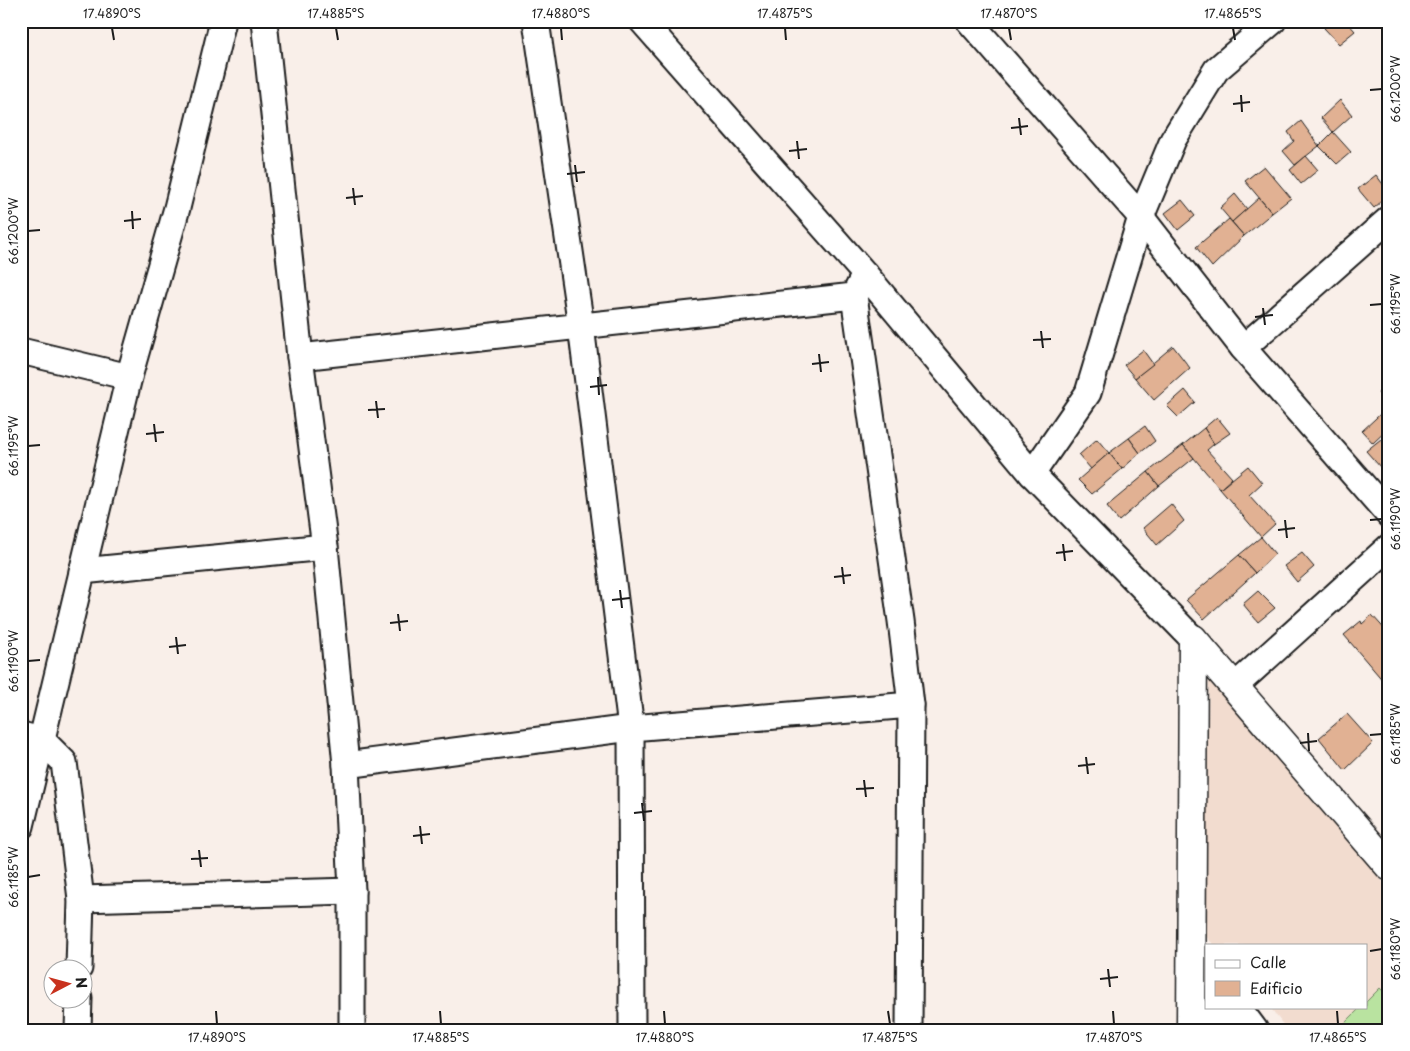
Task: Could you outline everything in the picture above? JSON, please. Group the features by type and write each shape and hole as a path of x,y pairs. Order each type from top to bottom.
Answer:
{"street":[{"path":"21,826 32,738 82,571 129,377 177,208 223,21"},
{"path":"264,21 300,357 325,547 346,765 352,891 352,1030"},
{"path":"536,21 581,326 631,728 632,1030"},
{"path":"642,21 865,274 1032,474 1193,639 1389,866"},
{"path":"968,21 1141,217 1243,348 1389,515"},
{"path":"1032,474 1088,393 1141,217 1173,140 1216,70 1273,21"},
{"path":"1243,348 1389,219"},
{"path":"865,274 854,296 901,621 910,705 909,1030"},
{"path":"300,357 854,296"},
{"path":"21,351 129,377"},
{"path":"82,571 325,547"},
{"path":"1235,686 1389,547"},
{"path":"1193,639 1191,1022 1243,1014 1255,1030"},
{"path":"346,765 631,728 910,705"},
{"path":"32,738 64,762 80,899 79,958"},
{"path":"80,899 352,891"},
{"path":"78,1030 79,1008"}],"shaded area":[{"path":"1209,680 1389,889 1389,1030 1287,1030 1271,1008 1368,1008 1368,944 1213,944 1204,934"}],"green space":[{"path":"1380,988 1389,997 1389,1030 1338,1030 1360,1008 1368,1008 1368,1000"}],"building":[{"path":"1333,21 1346,21 1355,31 1339,44 1324,28"},
{"path":"1340,100 1352,115 1333,132 1321,118"},
{"path":"1301,121 1319,146 1295,165 1283,151 1294,141 1288,132"},
{"path":"1333,132 1351,152 1337,164 1319,146"},
{"path":"1306,156 1318,170 1301,184 1290,170"},
{"path":"1264,166 1291,198 1272,213 1245,181"},
{"path":"1376,175 1389,192 1389,195 1374,208 1358,189"},
{"path":"1235,194 1247,209 1232,222 1220,208"},
{"path":"1259,198 1272,213 1244,236 1232,222"},
{"path":"1182,200 1195,216 1178,230 1165,213"},
{"path":"1229,219 1244,236 1212,267 1196,247"},
{"path":"1173,346 1190,368 1154,400 1135,378"},
{"path":"1143,350 1153,364 1135,378 1124,365"},
{"path":"1389,382 1389,405 1378,393"},
{"path":"1185,390 1195,402 1178,417 1167,406"},
{"path":"1389,406 1389,428 1373,443 1362,431"},
{"path":"1217,417 1230,433 1214,444 1204,428"},
{"path":"1145,426 1155,441 1140,453 1129,438"},
{"path":"1204,428 1214,444 1207,450 1232,478 1220,489 1183,445"},
{"path":"1129,438 1140,453 1122,469 1109,453"},
{"path":"1097,439 1109,453 1091,469 1079,455"},
{"path":"1381,439 1389,448 1389,477 1366,451"},
{"path":"1183,445 1194,458 1159,486 1148,472"},
{"path":"1109,453 1122,469 1092,494 1078,480"},
{"path":"1248,466 1262,483 1249,495 1275,524 1261,537 1220,489"},
{"path":"1148,472 1159,486 1119,521 1107,506"},
{"path":"1171,504 1184,521 1157,545 1143,528"},
{"path":"1261,537 1275,554 1255,573 1239,555"},
{"path":"1302,553 1314,567 1297,582 1284,566"},
{"path":"1239,555 1255,573 1204,619 1186,600"},
{"path":"1258,591 1275,608 1258,622 1243,604"},
{"path":"1372,615 1389,634 1389,680 1385,683 1344,635 1361,621 1362,624"},
{"path":"1347,714 1373,743 1345,770 1319,738"}]}
